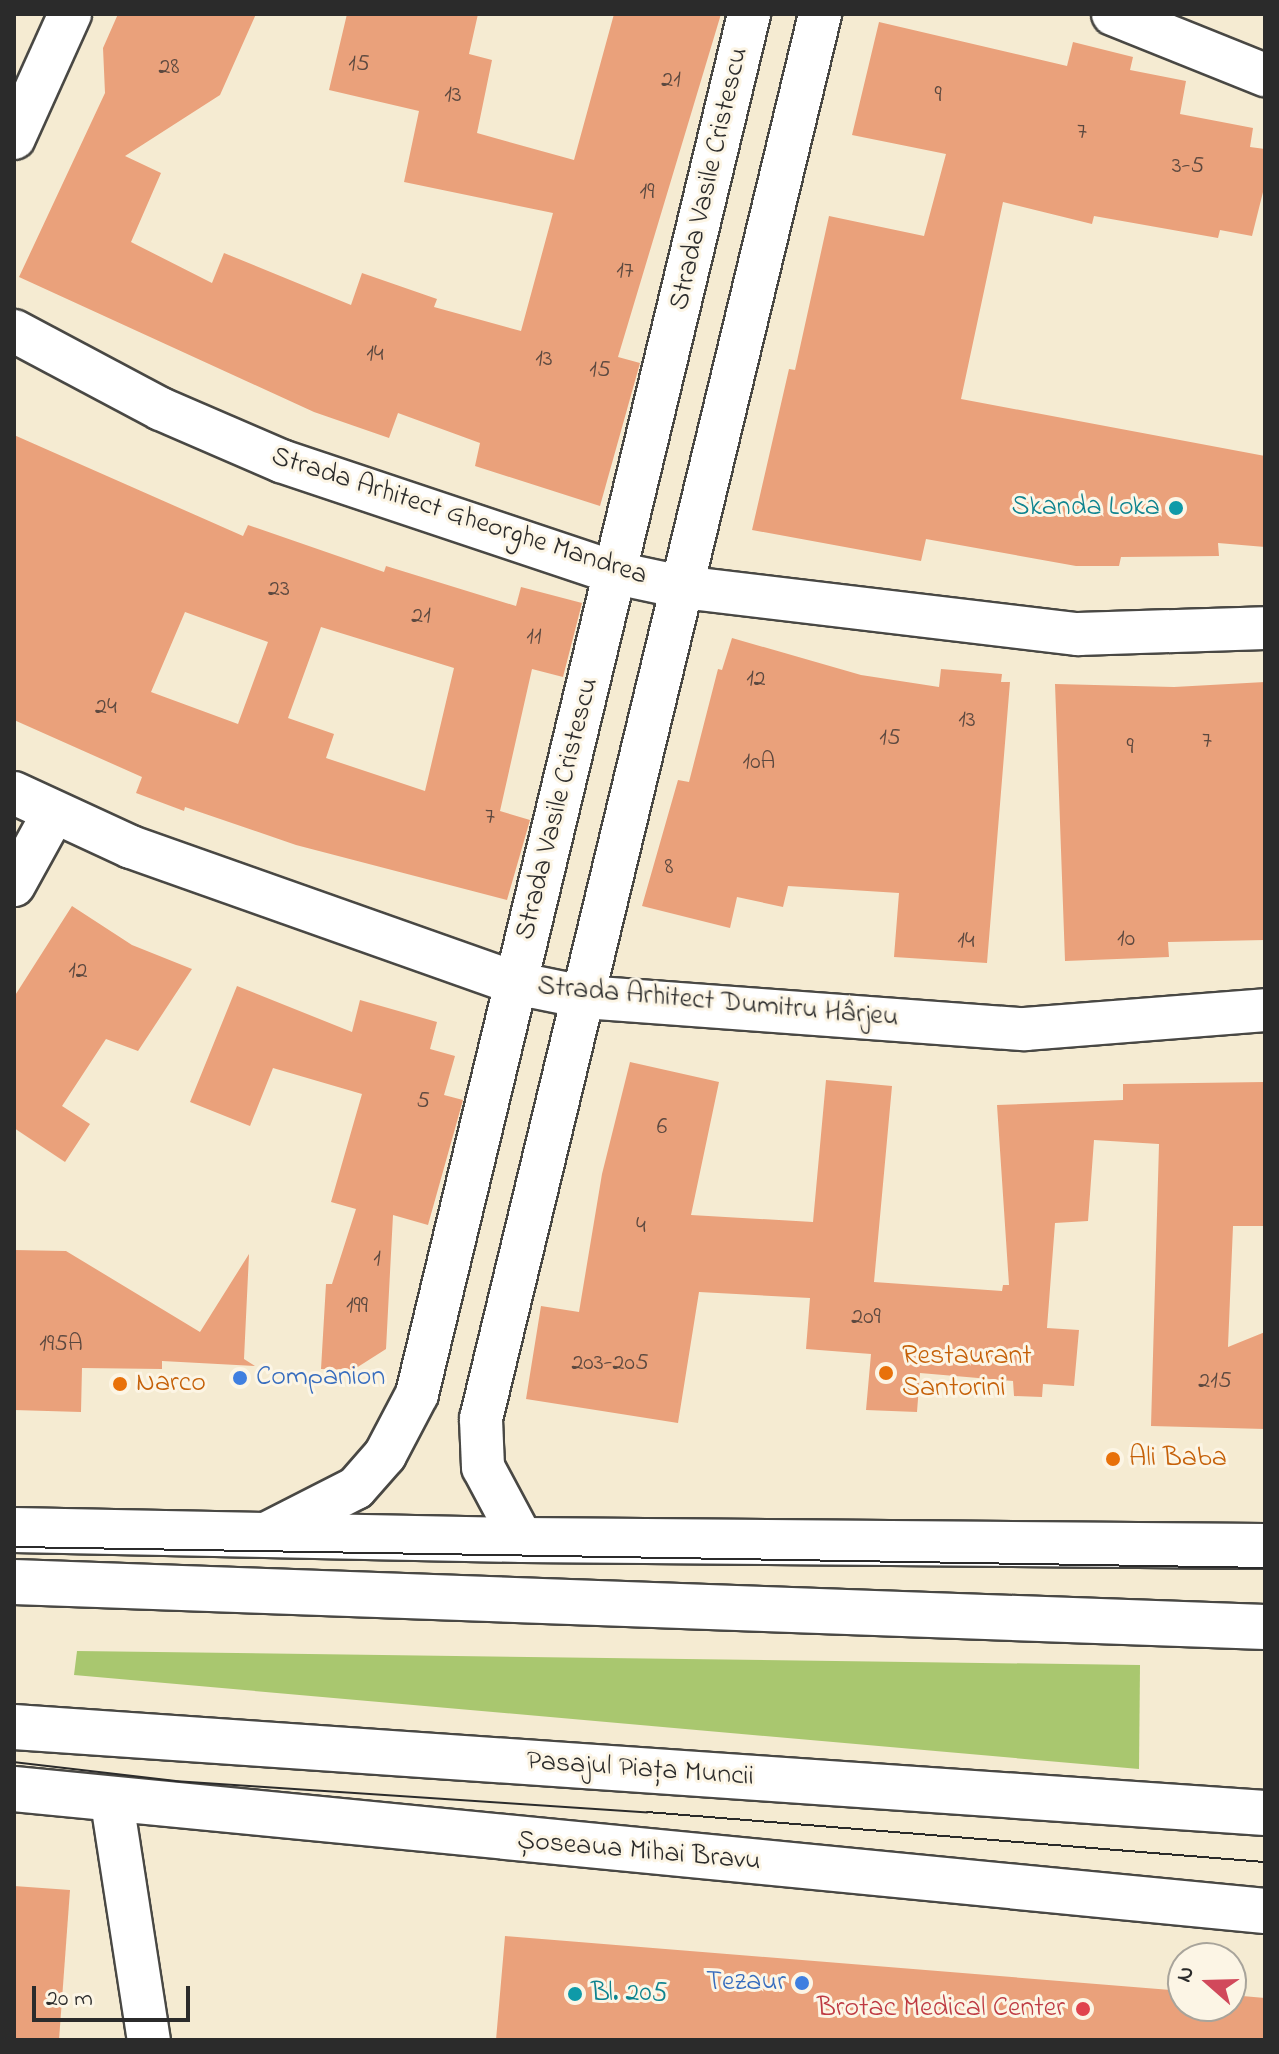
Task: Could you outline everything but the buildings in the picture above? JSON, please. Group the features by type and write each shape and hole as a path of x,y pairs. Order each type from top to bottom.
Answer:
{"main road":[{"path":"14,1530 522,1540 1265,1546"},
{"path":"14,1582 1265,1627"},
{"name":"Pasajul Piața Muncii","path":"14,1727 1265,1813"},
{"name":"Șoseaua Mihai Bravu","path":"14,1789 112,1802 1265,1911"}],"street":[{"path":"14,138 70,14"},
{"name":"Strada Vasile Cristescu","path":"264,1535 356,1488 385,1455 417,1394 749,14"},
{"path":"522,1540 483,1467 481,1419 820,14"},
{"path":"1113,14 1265,75"},
{"name":"Strada Arhitect Gheorghe Mandrea","path":"14,331 161,409 281,461 616,573 682,587 1078,634 1265,628"},
{"name":"Strada Arhitect Dumitru Hârjeu","path":"14,793 53,814 131,847 515,983 584,997 1025,1029 1265,1010"},
{"path":"14,885 53,814"},
{"path":"112,1802 149,2040"}],"green space":[{"path":"77,1651 1140,1665 1139,1769 74,1675"}],"tram line":[{"path":"14,1547 1265,1568"},
{"path":"14,1762 175,1781 647,1812 1265,1862"}],"place":[{"name":"Skanda Loka","path":"1176,508"},
{"name":"Restaurant Santorini","path":"886,1373"},
{"name":"Companion","path":"240,1378"},
{"name":"Narco","path":"120,1384"},
{"name":"Ali Baba","path":"1113,1459"},
{"name":"Tezaur","path":"802,1983"},
{"name":"Bl. 205","path":"575,1994"},
{"name":"Brotac Medical Center","path":"1083,2009"}]}
